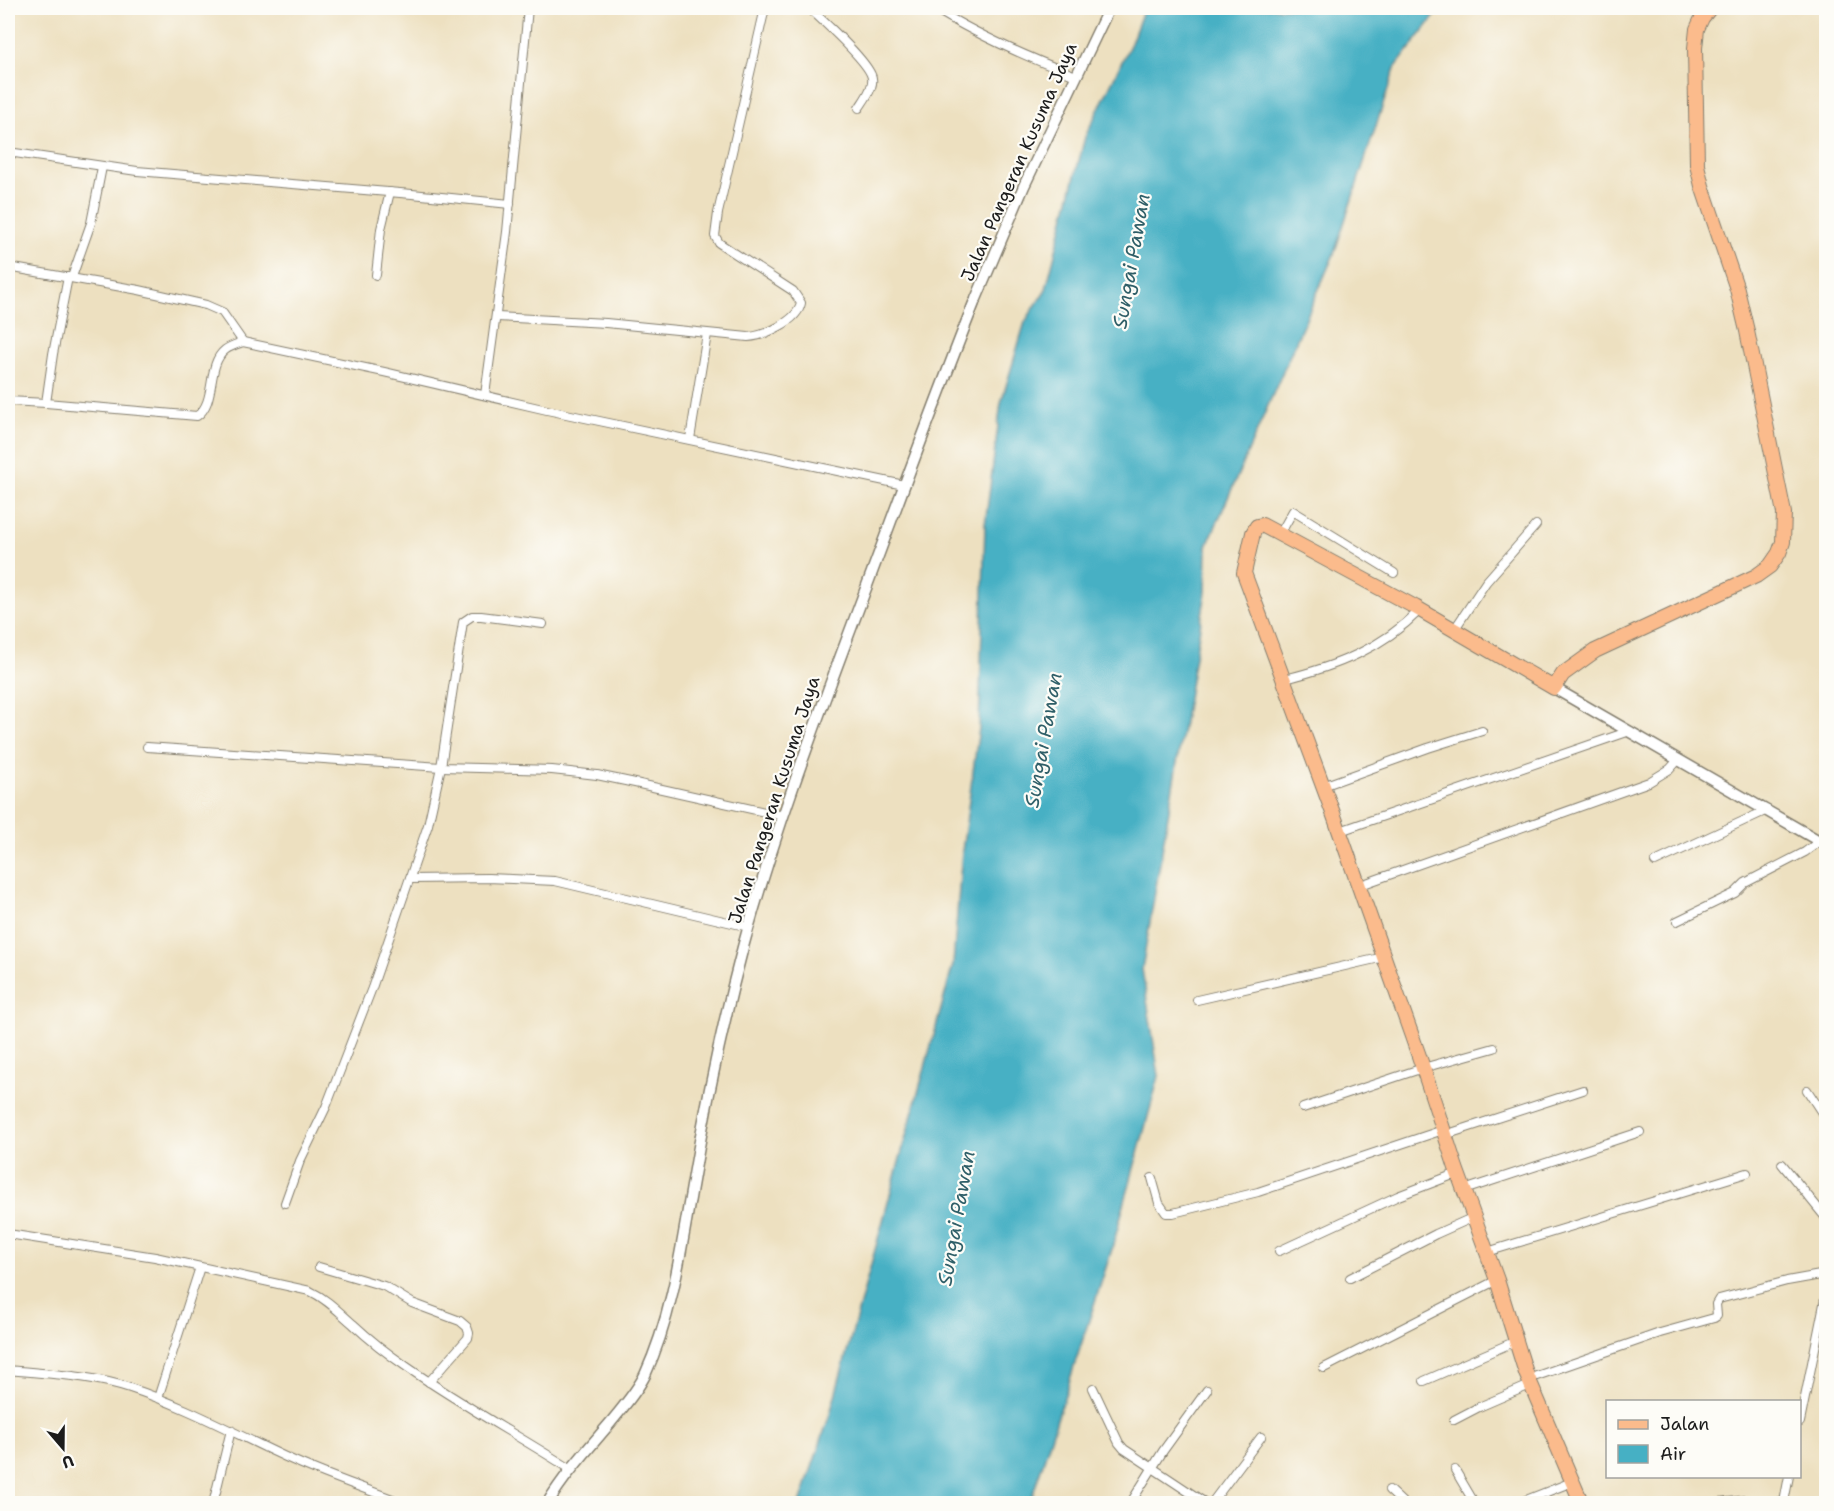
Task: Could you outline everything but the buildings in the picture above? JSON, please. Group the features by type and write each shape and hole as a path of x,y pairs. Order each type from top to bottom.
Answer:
{"main road":[{"path":"1582,1503 1529,1382 1497,1280 1340,831 1244,573 1256,527 1262,525 1420,610 1458,622 1554,688 1563,674 1594,651 1756,576 1770,566 1783,542 1784,513 1747,331 1729,262 1702,186 1695,155 1695,38 1702,18 1710,8"}],"street":[{"path":"485,395 510,204 528,8"},
{"path":"497,317 606,323 707,334 758,336 790,319 798,311 802,306 800,299 793,291 719,243 715,236 718,213 765,8"},
{"path":"809,8 853,51 872,74 872,86 859,108"},
{"path":"934,8 994,41 1076,76"},
{"name":"Jalan Pangeran Kusuma Jaya","path":"548,1503 640,1385 663,1325 678,1267 712,1078 749,927 783,816 875,562 975,301 1024,186 1109,8"},
{"path":"8,152 137,171 510,204"},
{"path":"46,403 52,354 70,277 91,223 102,167"},
{"path":"376,275 381,229 390,192"},
{"path":"8,267 139,290 215,308 227,317 243,342"},
{"path":"690,439 707,334"},
{"path":"8,401 197,416 205,408 215,367 221,354 230,347 243,342 904,485"},
{"path":"1280,534 1292,512 1394,573"},
{"path":"1458,622 1486,582 1536,525"},
{"path":"1285,679 1338,664 1354,657 1380,642 1420,610"},
{"path":"285,1203 300,1161 326,1107 393,933 428,825 441,766 463,622 472,616 480,616 543,624"},
{"path":"1554,688 1823,843"},
{"path":"1323,786 1482,731"},
{"path":"1340,831 1630,731"},
{"path":"147,747 441,766 552,770 597,775 783,816"},
{"path":"1358,886 1649,782 1670,769 1678,760"},
{"path":"1655,862 1767,810"},
{"path":"1677,921 1735,893 1745,883 1823,843"},
{"path":"410,879 498,878 555,881 749,927"},
{"path":"1197,1000 1384,957"},
{"path":"1303,1108 1423,1068 1494,1048"},
{"path":"1152,1178 1161,1208 1166,1213 1173,1213 1258,1192 1583,1090"},
{"path":"1807,1090 1827,1119"},
{"path":"1464,1190 1640,1132"},
{"path":"1782,1164 1827,1218"},
{"path":"1279,1251 1398,1196 1458,1173"},
{"path":"1487,1252 1747,1173"},
{"path":"1350,1278 1474,1217"},
{"path":"8,1234 155,1257 298,1287 318,1295 384,1350 429,1382 572,1470"},
{"path":"158,1398 200,1267"},
{"path":"319,1267 384,1286 412,1303 460,1321 467,1327 468,1338 429,1382"},
{"path":"1454,1420 1529,1382 1660,1333 1714,1318 1718,1313 1716,1304 1719,1299 1787,1281 1827,1274"},
{"path":"1324,1368 1497,1280"},
{"path":"1801,1417 1827,1294"},
{"path":"1424,1381 1516,1341"},
{"path":"8,1370 109,1382 158,1398 202,1416 299,1463 405,1503"},
{"path":"1094,1388 1119,1443 1131,1455 1209,1503 1261,1437"},
{"path":"1130,1503 1207,1389"},
{"path":"213,1503 231,1430"},
{"path":"1455,1470 1475,1503"},
{"path":"1784,1502 1789,1478"},
{"path":"1516,1503 1572,1482"},
{"path":"1389,1490 1404,1503"},
{"path":"1709,1503 1747,1500 1797,1503"}],"water":[{"name":"Sungai Pawan","path":"1144,8 1441,8 1395,68 1334,254 1207,546 1206,592 1142,969 1159,1076 1112,1249 1030,1503 800,1503 830,1414 953,965 962,851 979,728 985,525 1001,403 1025,322 1046,289 1085,137 1131,43"}]}
